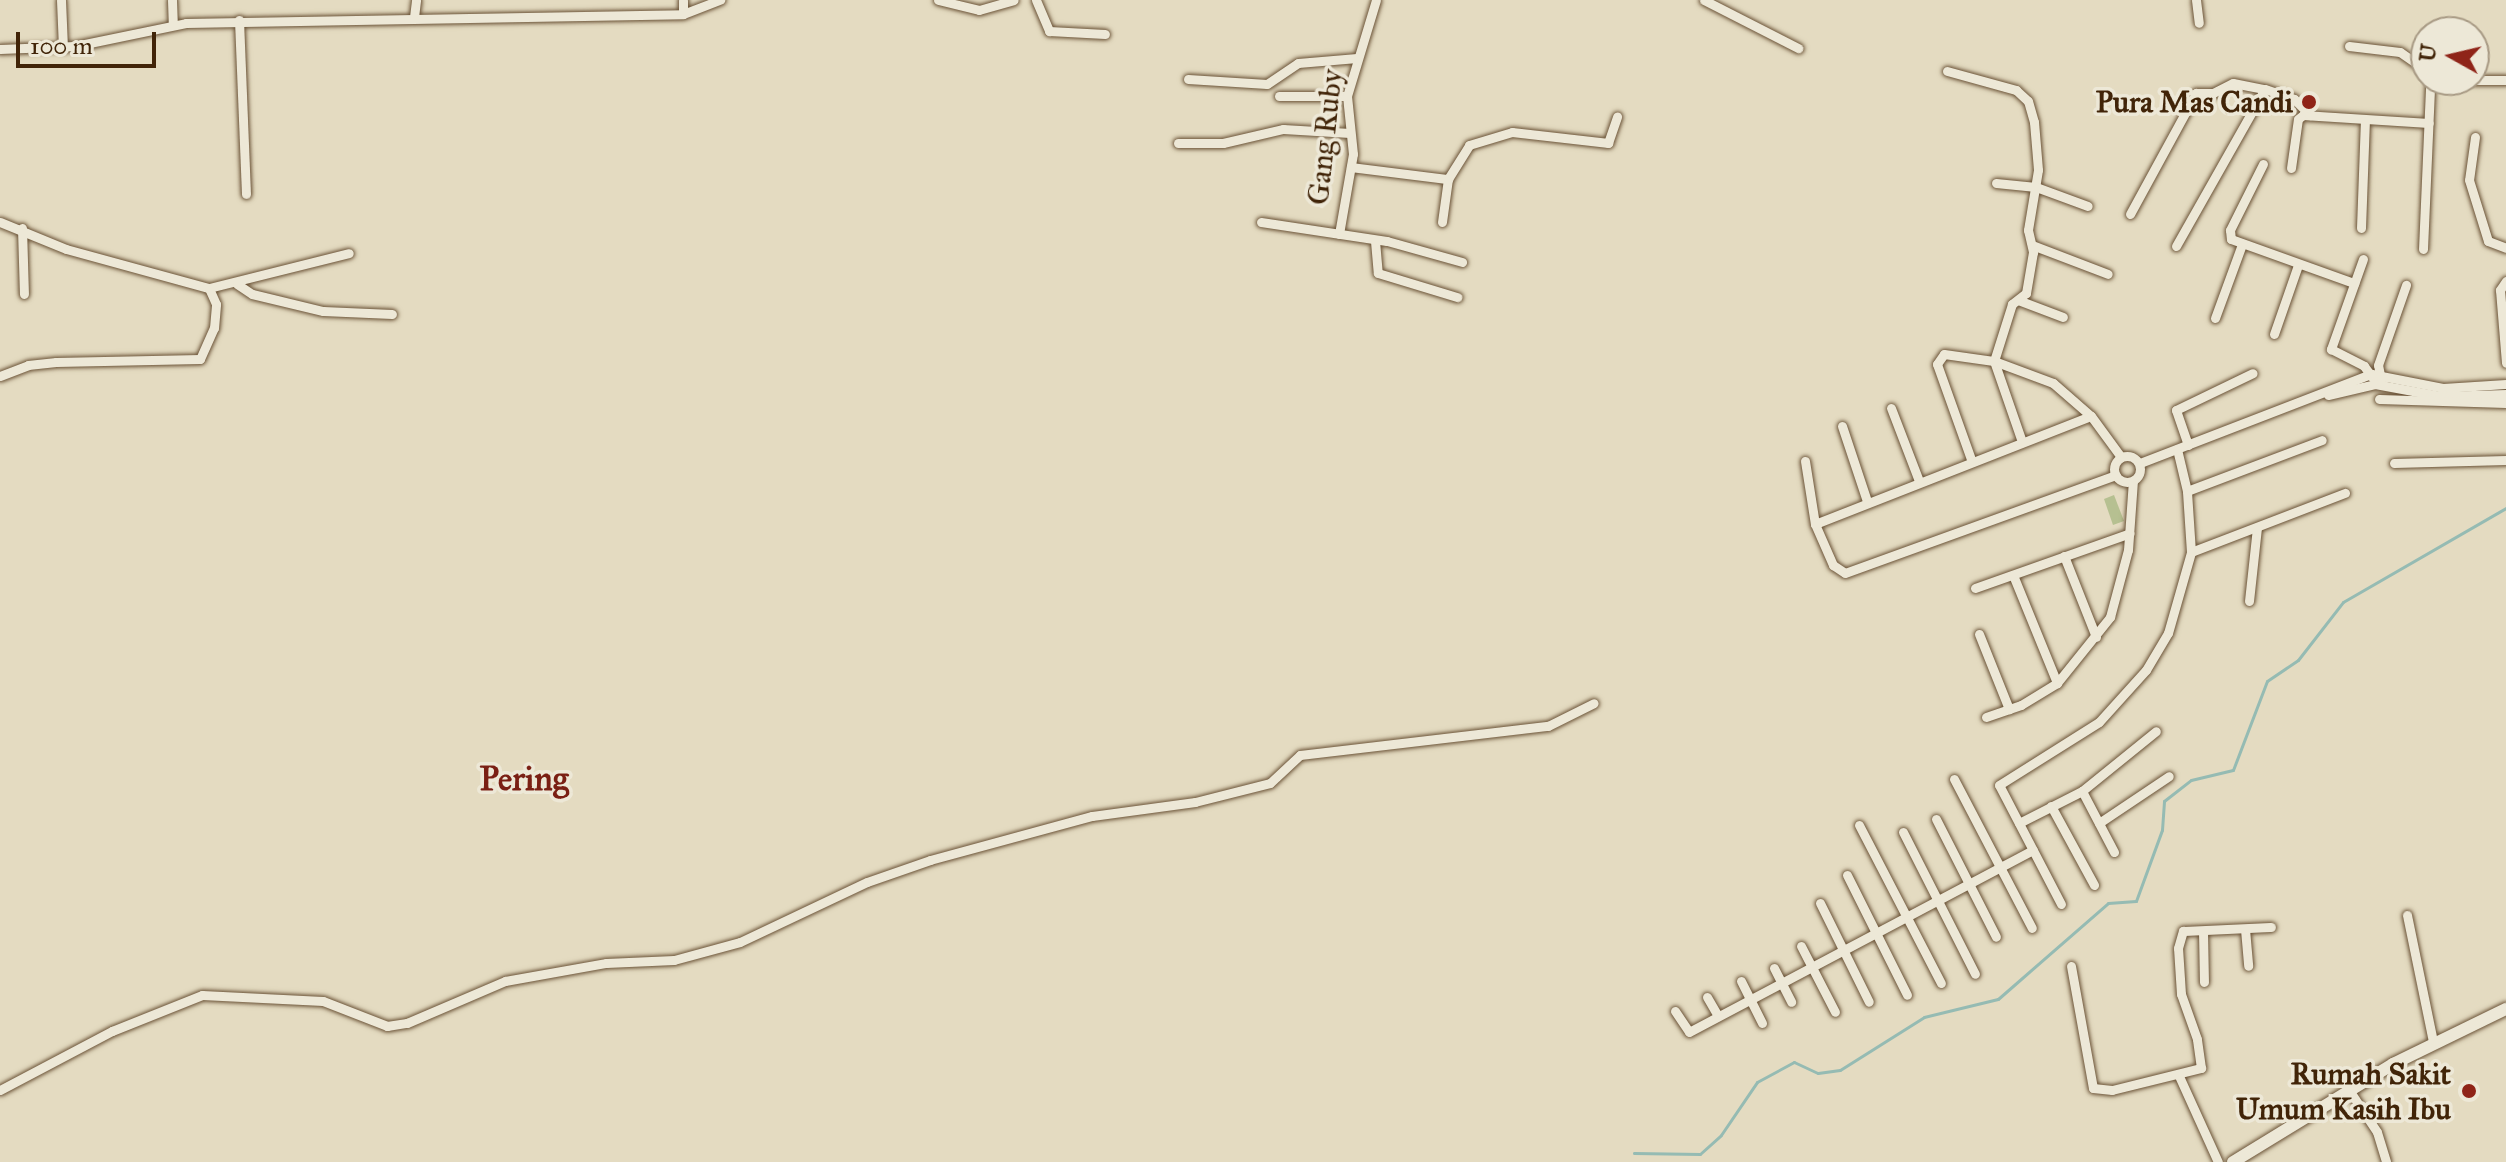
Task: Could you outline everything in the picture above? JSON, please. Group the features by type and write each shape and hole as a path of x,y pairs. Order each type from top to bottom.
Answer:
{"street":[{"path":"61,0 63,48"},
{"path":"172,0 173,24"},
{"path":"414,17 416,0"},
{"path":"683,0 683,14"},
{"path":"0,49 63,48 173,24 239,20 683,14 720,0"},
{"path":"938,0 977,5 1014,0"},
{"path":"1036,0 1049,31 1105,34"},
{"name":"Gang Ruby","path":"1339,234 1351,167 1347,96 1376,0"},
{"path":"1704,0 1798,48"},
{"path":"2196,0 2195,20 2199,23"},
{"path":"239,20 246,194"},
{"path":"2349,46 2397,51 2410,60"},
{"path":"1188,79 1267,84 1298,63 1357,58"},
{"path":"1947,71 2016,90 2028,101 2038,149 2036,187 2028,230 2032,245 2026,293 2018,300 1994,361 2022,442"},
{"path":"2130,214 2196,93 2213,93 2233,83 2265,89 2294,99 2310,115"},
{"path":"2176,246 2265,89"},
{"path":"1279,96 1347,96"},
{"path":"2423,249 2430,96"},
{"path":"2291,168 2298,119 2310,115 2429,123"},
{"path":"1442,222 1448,179 1463,151 1474,143 1512,132 1608,143 1617,117"},
{"path":"2361,228 2365,120"},
{"path":"1178,143 1223,143 1283,129 1350,133"},
{"path":"2475,137 2468,176 2488,241 2506,248"},
{"path":"2263,164 2229,235 2241,247 2354,283"},
{"path":"1351,167 1448,179"},
{"path":"1996,183 2036,187 2088,206"},
{"path":"0,222 22,228 66,249 209,288 237,284 349,253"},
{"path":"1261,222 1375,241 1462,262"},
{"path":"22,228 24,294"},
{"path":"1375,241 1378,273 1457,297"},
{"path":"2032,245 2108,274"},
{"path":"2215,318 2241,247"},
{"path":"2363,259 2331,350 2377,379 2440,396 2506,394"},
{"path":"2274,334 2298,265"},
{"path":"2506,281 2500,290 2506,363"},
{"path":"237,284 252,294 323,311 392,314"},
{"path":"2377,379 2378,365 2406,285"},
{"path":"0,376 42,364 200,359 214,328 216,304 209,288"},
{"path":"2018,300 2063,317"},
{"path":"1972,462 1937,364 1944,354 1994,361 2053,383 2091,416 2121,457"},
{"path":"2188,445 2176,410 2253,373"},
{"path":"1986,717 2009,709 2057,683 2096,637 2121,586 2130,533 2133,481 2140,463 2318,396 2377,379 2443,388 2506,384"},
{"path":"2379,399 2506,403"},
{"path":"1891,408 1919,481"},
{"path":"1815,524 1867,501 2091,416"},
{"path":"1842,426 1867,501"},
{"path":"2187,491 2322,440"},
{"path":"2061,904 1999,785 2072,743 2125,697 2168,633 2191,552 2187,491 2177,449"},
{"path":"2121,457 2129,455 2140,463"},
{"path":"2116,475 2121,457"},
{"path":"2394,463 2506,460"},
{"path":"1805,461 1815,524 1839,572 1850,573 2116,475 2133,481"},
{"path":"2191,552 2345,493"},
{"path":"2249,601 2257,527"},
{"path":"1975,588 2130,533"},
{"path":"2064,556 2096,637"},
{"path":"2013,575 2057,683"},
{"path":"1979,634 2009,709"},
{"path":"0,1090 112,1031 202,995 323,1001 387,1026 407,1023 505,981 606,963 674,960 740,942 867,882 930,860 1092,816 1195,802 1270,783 1300,755 1548,726 1594,703"},
{"path":"2019,823 2082,791 2156,731"},
{"path":"2099,823 2169,776"},
{"path":"1954,779 2032,928"},
{"path":"2082,791 2114,852"},
{"path":"2051,806 2094,885"},
{"path":"1936,819 1996,937"},
{"path":"1859,825 1941,983"},
{"path":"1903,832 1975,974"},
{"path":"1675,1011 1686,1032 2033,850"},
{"path":"1847,875 1907,995"},
{"path":"1820,903 1869,1002"},
{"path":"2407,915 2433,1042"},
{"path":"2071,966 2093,1088 2102,1091 2179,1076 2202,1066 2181,994 2179,941 2183,931 2271,927"},
{"path":"2245,929 2248,966"},
{"path":"2203,931 2204,982"},
{"path":"1801,946 1835,1012"},
{"path":"1774,968 1791,1002"},
{"path":"1741,981 1762,1023"},
{"path":"1707,997 1718,1016"},
{"path":"2233,1162 2433,1042 2506,1009"},
{"path":"2179,1076 2218,1162"},
{"path":"2349,1090 2364,1118 2374,1126 2386,1162"}],"green space":[{"path":"2114,495 2124,521 2113,525 2104,499"}],"waterway":[{"path":"1634,1153 1700,1154 1721,1135 1757,1082 1794,1062 1818,1073 1840,1070 1924,1017 1998,999 2108,903 2136,901 2162,830 2164,801 2191,780 2233,770 2267,681 2298,660 2343,602 2506,508"}],"place":[{"name":"Pura Mas Candi","path":"2309,102"},
{"name":"Rumah Sakit Umum Kasih Ibu","path":"2469,1091"}],"district":[{"name":"Pering","path":"524,779"}]}
